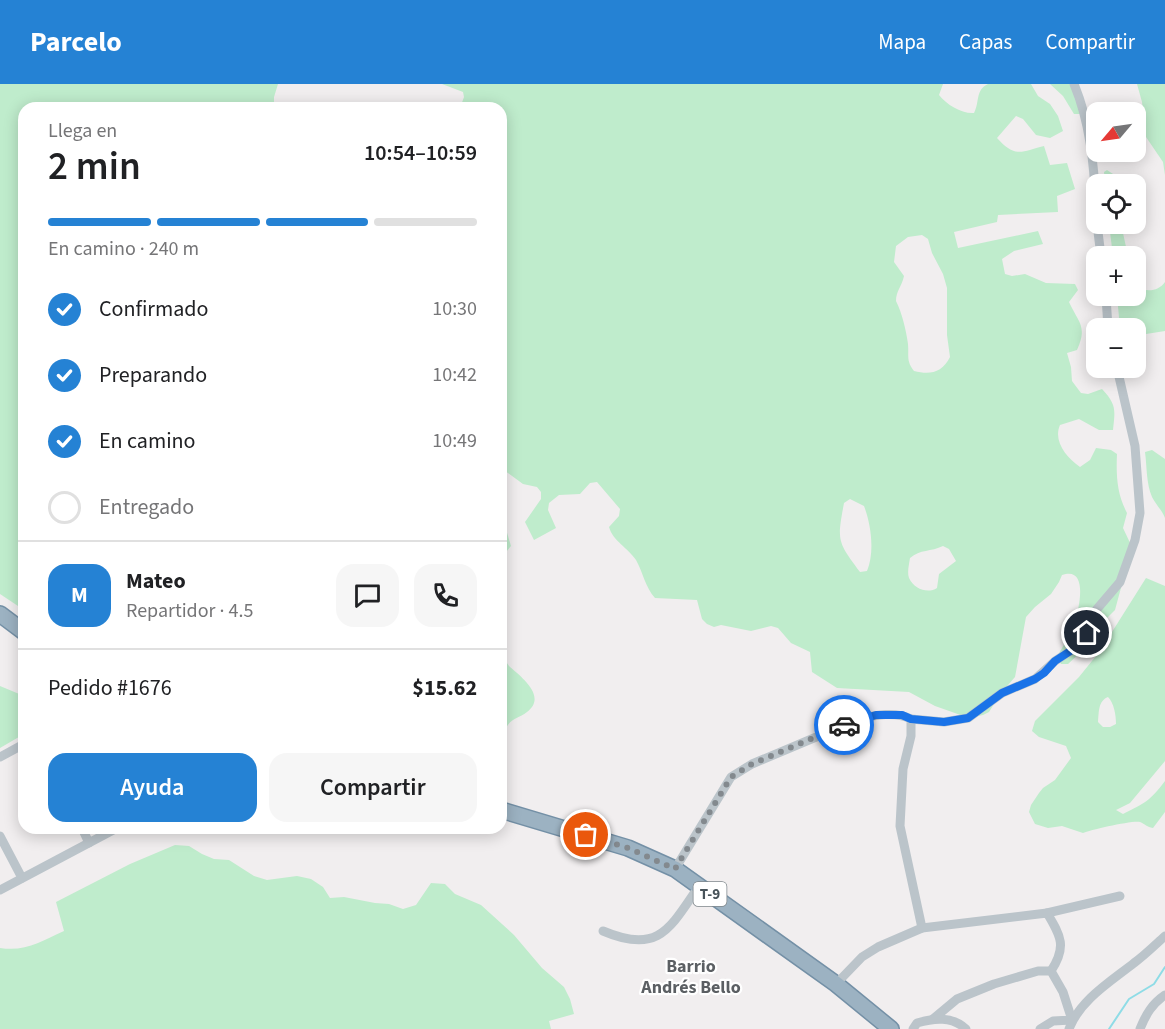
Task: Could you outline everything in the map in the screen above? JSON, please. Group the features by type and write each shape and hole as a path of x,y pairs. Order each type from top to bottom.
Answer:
{"highway":[{"path":"0,614 18,628"},
{"name":"T-9","path":"507,812 628,848 675,869 836,984 891,1029"}],"street":[{"path":"1074,84 1087,125 1092,174"},
{"path":"675,869 731,777 745,768 788,747 859,719 876,715 902,715 911,719 944,722 968,718 1002,693 1035,679 1055,661 1075,648 1087,633 1090,620 1097,609 1120,582 1136,540 1140,513 1135,446 1119,378"},
{"path":"911,719 911,736 903,769 900,826 922,928"},
{"path":"0,757 18,747"},
{"path":"85,834 89,843"},
{"path":"0,890 106,834"},
{"path":"0,836 22,878"},
{"path":"603,931 624,940 645,940 662,934 672,924 699,886"},
{"path":"836,984 862,957 878,947 922,928 1047,913 1120,896"},
{"path":"1047,913 1059,932 1061,946 1059,960 1051,971"},
{"path":"1071,1025 1089,999 1165,936"},
{"path":"914,1029 917,1023 933,1018 957,999 994,984 1038,971 1051,971"},
{"path":"1051,971 1063,992 1071,1025"},
{"path":"1140,1029 1154,1003 1165,995"},
{"path":"933,1018 961,1024 966,1029"},
{"path":"1040,1029 1053,1021 1071,1025"}],"green space":[{"path":"0,84 278,84 274,102 18,102 18,606 0,594"},
{"path":"442,84 943,84 939,95 942,99 960,110 974,113 979,93 988,84 1031,84 1038,96 1050,104 1058,116 1063,131 1050,138 1036,135 1023,119 1016,116 997,138 1009,149 1019,152 1044,146 1050,165 1067,163 1075,189 1057,196 1058,212 998,215 997,222 954,232 958,248 1038,231 1043,244 1014,251 1002,259 1005,274 1012,276 1025,274 1046,283 1075,284 1078,290 1069,302 1082,330 1077,350 1067,353 1072,381 1081,393 1088,394 1102,389 1114,408 1113,430 1099,430 1079,419 1060,425 1058,437 1066,454 1080,467 1090,460 1096,448 1111,450 1117,454 1118,485 1127,513 1123,528 1132,547 1115,610 1094,631 1083,650 1068,664 1061,664 1057,657 1077,616 1080,599 1079,582 1076,577 1070,574 1062,575 1051,594 1026,617 1015,677 989,712 969,718 935,706 909,692 837,688 812,672 810,652 791,643 778,628 771,626 751,631 721,625 714,627 702,619 697,600 655,598 636,560 611,532 609,527 619,516 620,509 597,482 590,483 580,494 559,495 549,503 548,510 556,528 534,540 525,522 541,499 541,492 537,487 523,484 507,472 507,102 462,102 463,92","holes":["922,235 928,239 947,288 947,335 950,357 939,370 925,373 914,371 908,358 905,327 896,301 904,276 894,262 896,246 908,237","850,499 864,506 870,529 871,555 867,571 860,572 843,547 841,540 840,525 844,503","943,546 949,549 956,561 939,574 937,588 930,591 914,585 909,578 910,558 918,553"]},
{"path":"1050,84 1072,84 1081,114 1074,114 1063,96"},
{"path":"1137,84 1165,84 1165,175 1163,162 1146,137 1146,102 1142,102"},
{"path":"1110,234 1123,234 1126,246 1112,246"},
{"path":"1165,282 1165,331 1146,334 1146,318 1119,318 1118,306 1146,306 1146,289 1159,288"},
{"path":"1152,450 1165,459 1165,518 1152,497 1149,486 1145,452"},
{"path":"507,533 511,546 507,551"},
{"path":"1146,578 1165,586 1165,761 1130,803 1116,810 1123,814 1142,804 1165,781 1165,812 1153,828 1136,822 1083,833 1062,826 1048,828 1035,824 1029,812 1031,805 1043,788 1055,780 1071,758 1066,746 1039,737 1032,731 1035,721 1079,677 1100,651","holes":["1108,697 1116,724 1103,727 1098,722 1100,707 1102,701"]},
{"path":"507,663 530,687 535,699 533,706 527,712 507,726"},
{"path":"0,686 18,694 18,738 0,748"},
{"path":"175,845 189,846 214,859 229,860 254,876 267,880 297,876 311,879 323,887 330,898 344,897 389,904 403,909 416,905 431,883 445,884 455,894 481,905 514,935 542,968 564,987 574,1014 549,1021 551,1029 0,1029 0,948 26,947 64,931 56,902 130,864"}],"waterway":[{"path":"1109,1029 1129,999 1154,984 1165,967"}],"way so far":[{"path":"586,835 628,848 675,869 731,777 788,747 844,725"}],"district":[{"name":"Barrio Andrés Bello","path":"691,976"}],"route":[{"path":"844,725 876,715 902,715 911,719 944,722 968,718 1002,693 1019,687 1044,673 1055,661 1075,648 1087,633"}]}
